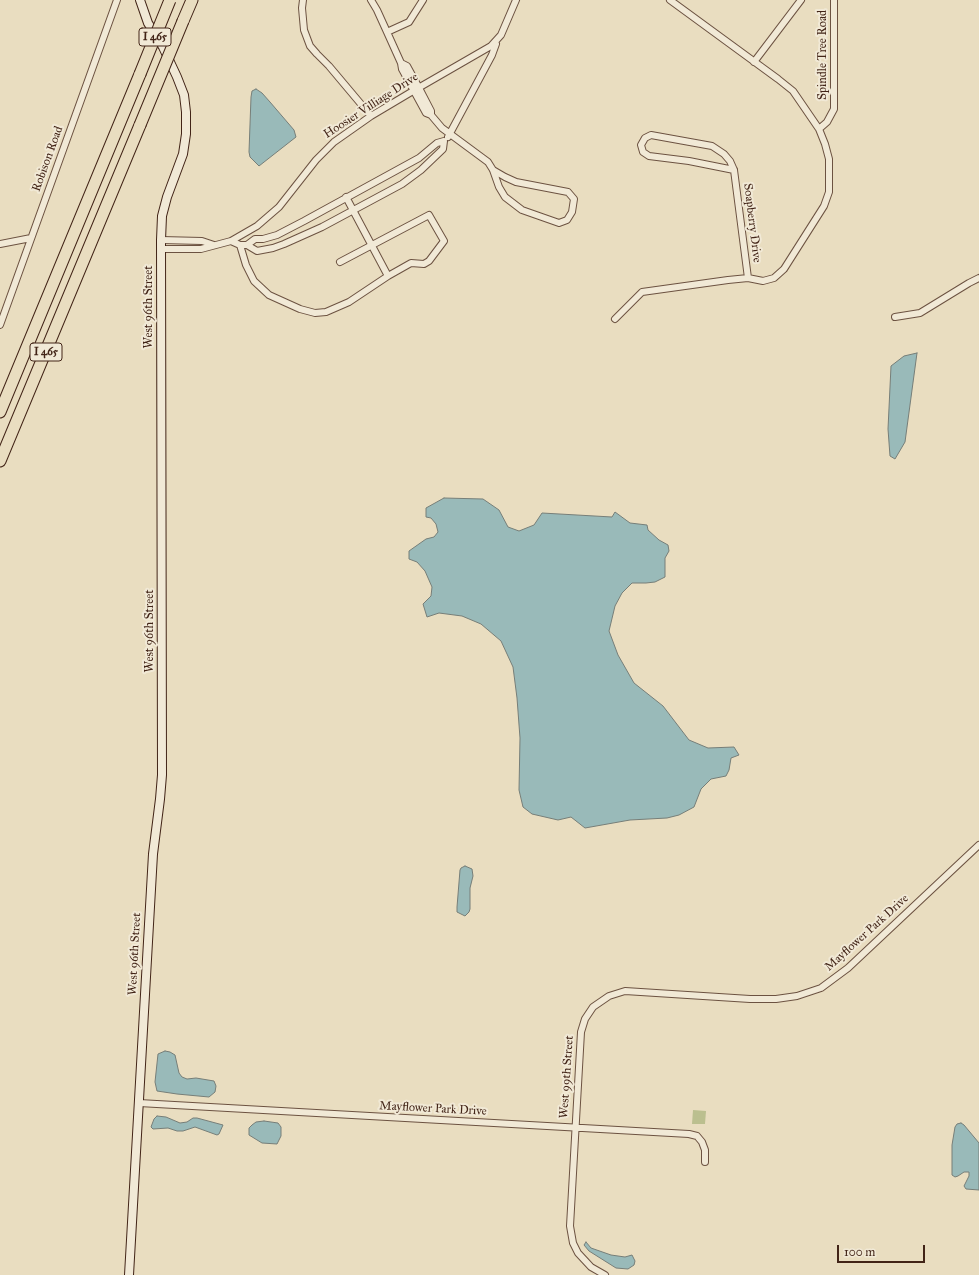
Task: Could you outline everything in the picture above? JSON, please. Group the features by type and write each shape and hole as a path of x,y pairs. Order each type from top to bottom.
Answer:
{"highway":[{"name":"I 465","path":"0,412 170,0"},
{"name":"I 465","path":"0,462 192,0"}],"street":[{"name":"Robison Road","path":"0,325 117,0"},
{"name":"West 96th Street","path":"129,1275 153,854 162,775 162,216 167,197 183,154 186,134 184,95 163,48 148,23 140,0"},
{"path":"303,0 302,8 304,30 310,46 371,116"},
{"path":"371,0 401,63 402,69 416,89 426,113 431,115 442,128 485,160 493,170 505,177 516,182 568,192 574,199 572,212 567,220 559,224 522,210 510,201 502,192 493,174 493,170"},
{"path":"387,32 409,22 423,0"},
{"name":"Hoosier Villiage Drive","path":"161,249 201,249 231,241 248,232 279,207 322,152 334,142 371,116 485,51 501,35 516,0"},
{"path":"615,320 642,292 748,278 759,281 768,281 779,274 824,206 829,192 830,167 828,152 819,128 793,91 670,0"},
{"path":"754,62 800,0"},
{"name":"Spindle Tree Road","path":"819,128 827,122 834,109 834,0"},
{"path":"247,245 255,239 263,239 276,235 304,221 419,158 437,143 444,141 450,134 492,54 497,40"},
{"name":"Soapberry Drive","path":"734,170 688,161 649,156 643,152 641,145 645,138 651,135 712,146 724,154 730,161 734,170 748,278"},
{"path":"231,241 240,245 247,245 257,250 278,246 322,226 402,184 421,170 443,149 444,141"},
{"path":"346,197 388,276"},
{"path":"240,245 246,265 254,281 269,295 300,309 314,313 326,312 349,302 388,276 411,263 424,264 429,261 444,241 429,215 340,262"},
{"path":"0,244 31,238"},
{"name":"Hoosier Villiage Drive","path":"161,240 202,241 216,245"},
{"path":"895,317 920,313 969,282 979,278"},
{"name":"Mayflower Park Drive","path":"750,999 776,999 790,997 821,988 848,968 979,845"},
{"name":"West 99th Street","path":"606,1275 591,1267 582,1258 575,1248 571,1236 570,1220 581,1032 588,1015 600,1001 615,993 629,991 750,999"},
{"name":"Mayflower Park Drive","path":"139,1103 693,1135 697,1136 702,1142 705,1150 705,1162"}],"green space":[{"path":"693,1110 706,1111 705,1124 692,1124"}],"water":[{"path":"256,89 262,93 294,130 296,137 259,166 250,157 249,152 251,97 252,91"},
{"path":"917,353 905,442 895,459 890,456 888,429 891,366 904,356"},
{"path":"444,498 483,499 499,510 508,527 519,531 534,525 542,513 612,517 615,512 630,523 647,525 648,530 659,540 668,545 669,551 665,558 665,577 655,582 632,583 622,593 615,606 609,631 618,655 634,683 663,706 689,740 708,748 734,747 739,755 731,758 729,770 726,776 711,779 701,789 694,807 679,815 667,818 630,820 585,828 571,817 558,820 532,814 523,807 519,790 520,738 513,667 501,641 481,624 462,616 439,613 427,617 423,604 431,596 432,587 425,571 417,562 409,559 409,551 426,539 434,537 438,532 436,524 431,518 426,517 426,508"},
{"path":"465,866 472,869 473,876 470,888 470,909 465,916 457,912 457,907 460,870"},
{"path":"165,1051 175,1055 179,1073 182,1077 187,1079 196,1078 214,1081 216,1086 215,1092 209,1097 157,1091 155,1082 158,1054"},
{"path":"157,1116 166,1117 180,1123 197,1118 223,1125 219,1134 217,1135 195,1127 183,1131 168,1128 153,1129 151,1127"},
{"path":"264,1121 278,1123 281,1127 281,1136 277,1144 262,1143 249,1135 249,1128 252,1125 256,1122"},
{"path":"961,1123 979,1143 979,1190 966,1189 964,1186 969,1176 969,1172 964,1172 955,1177 952,1175 952,1145 955,1127 957,1124"},
{"path":"586,1242 591,1248 611,1255 625,1257 632,1255 635,1261 634,1265 628,1269 616,1268 589,1251 584,1245"}]}
